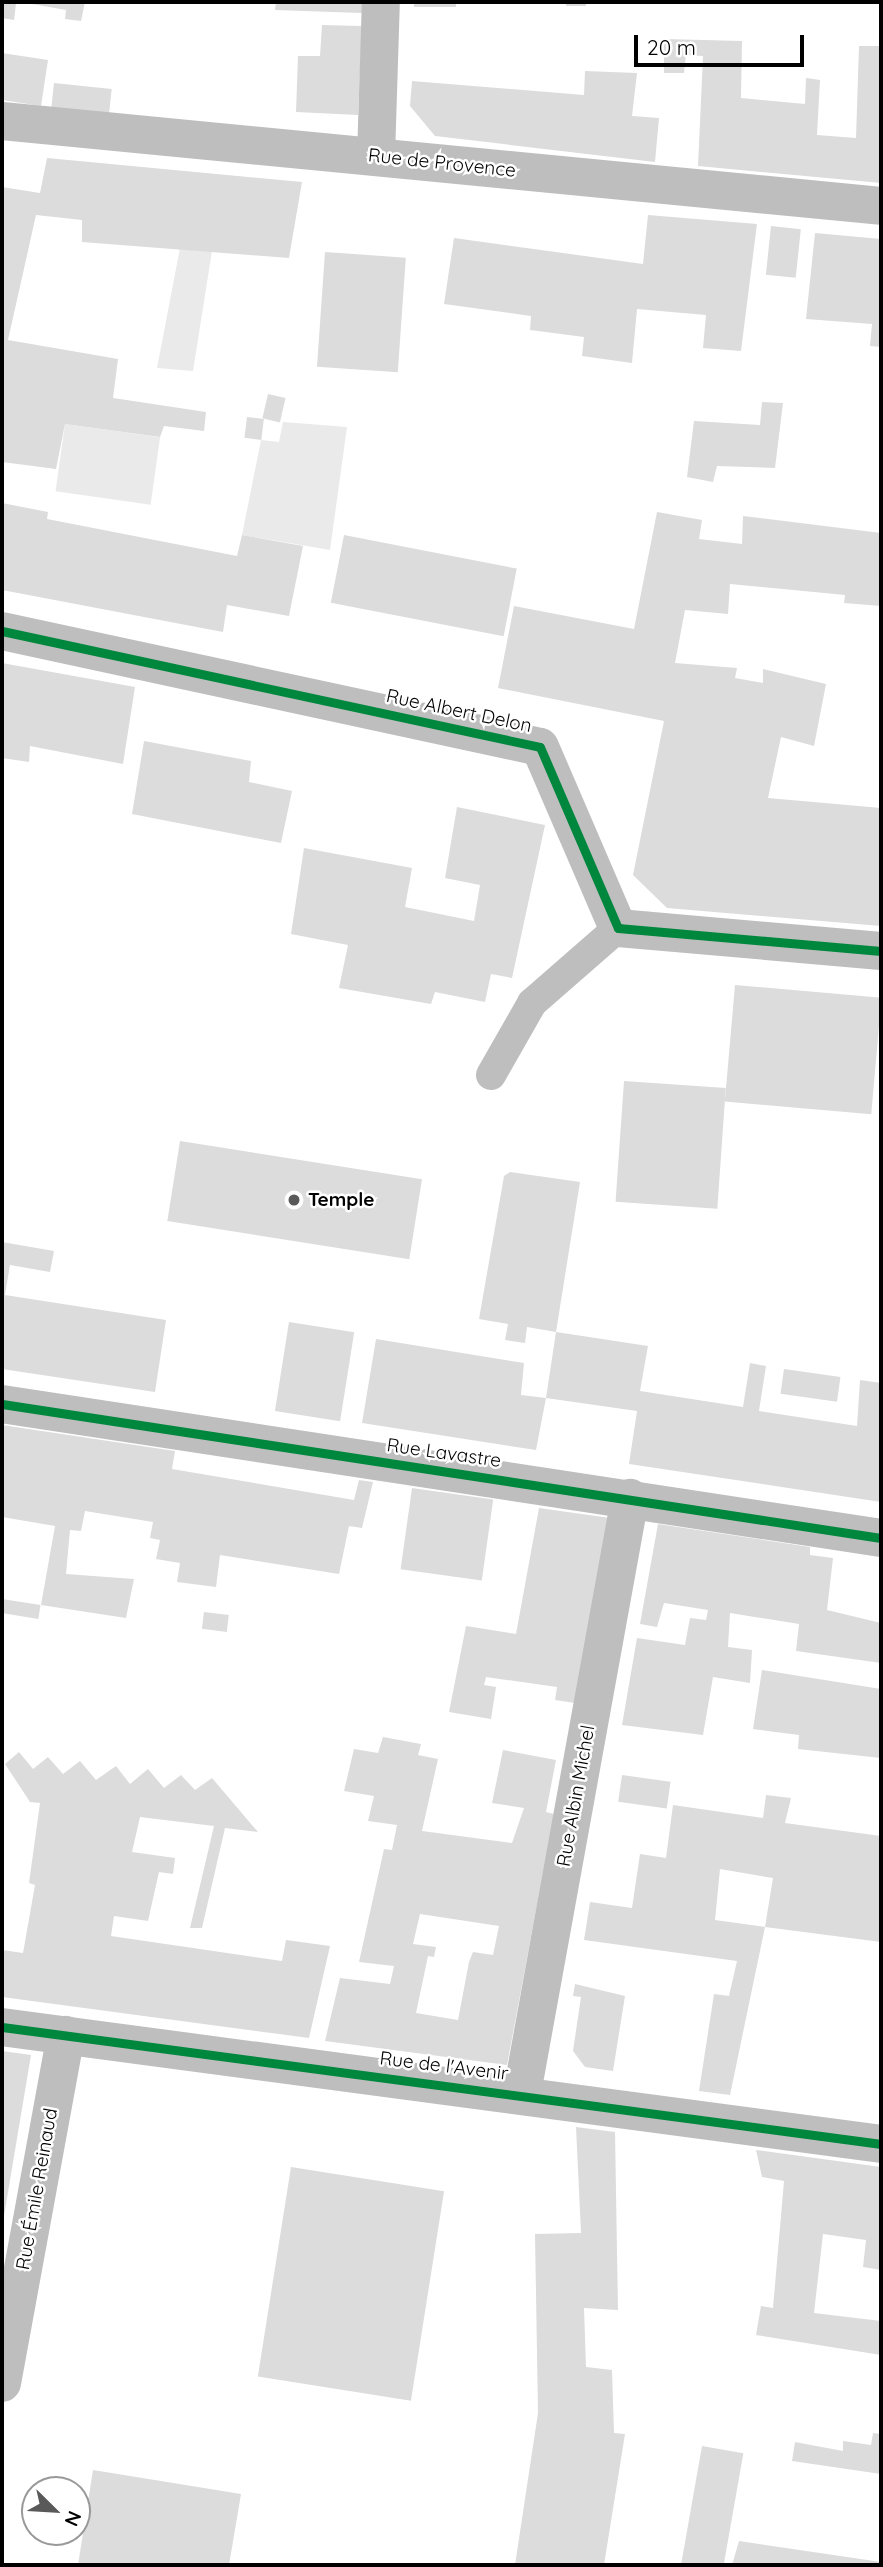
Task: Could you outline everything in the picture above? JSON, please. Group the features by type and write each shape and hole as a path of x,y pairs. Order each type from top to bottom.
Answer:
{"street":[{"path":"376,157 381,2"},
{"name":"Rue de Provence","path":"2,121 881,206"},
{"name":"Rue Albert Delon","path":"2,631 540,747 618,928"},
{"path":"618,928 881,951"},
{"name":"Rue Lavastre","path":"2,1404 881,1538"},
{"name":"Rue Albin Michel","path":"522,2093 630,1498"},
{"name":"Rue de l'Avenir","path":"2,2027 522,2093 881,2144"},
{"name":"Rue Émile Reinaud","path":"2,2383 65,2035"}],"lane":[{"path":"491,1075 533,1003 618,928"}],"shaded area":[{"path":"180,248 212,251 193,371 157,368"},
{"path":"283,422 347,427 330,550 242,535 261,440 279,442"},
{"path":"65,424 160,437 151,505 56,491"}],"building":[{"path":"2,2 16,4 14,20 2,18"},
{"path":"21,2 85,2 81,21 65,19 66,10"},
{"path":"276,2 362,2 362,13 275,10"},
{"path":"414,2 456,2 456,7 414,7"},
{"path":"566,2 586,2 586,6 566,6"},
{"path":"322,25 362,26 358,115 296,112 298,56 320,56"},
{"path":"664,39 742,41 741,98 805,104 806,78 820,80 817,135 856,138 859,46 881,46 881,183 698,166 703,56 686,55 684,73 664,73"},
{"path":"2,53 48,60 41,106 2,100"},
{"path":"585,71 637,73 632,116 659,118 655,162 435,136 410,106 412,81 584,95"},
{"path":"54,83 112,89 109,114 51,108"},
{"path":"47,158 302,182 289,258 82,242 82,220 36,215 8,340 118,359 113,398 206,412 204,431 164,426 160,437 65,424 56,469 2,462 2,187 40,193"},
{"path":"648,215 757,224 741,351 703,348 706,315 637,309 632,363 582,356 584,337 530,330 531,316 444,304 454,238 643,264"},
{"path":"771,226 801,229 796,278 766,275"},
{"path":"815,233 881,239 881,347 870,346 872,324 806,319"},
{"path":"325,252 406,258 398,372 317,367"},
{"path":"268,394 286,398 280,422 262,418"},
{"path":"762,402 783,403 775,468 717,466 713,482 687,477 694,421 760,425"},
{"path":"247,417 264,419 261,440 244,438"},
{"path":"2,503 48,512 47,519 237,556 242,535 303,546 289,616 227,605 223,632 2,590"},
{"path":"657,512 702,520 699,539 742,544 743,516 881,533 881,606 844,603 845,595 730,584 728,614 685,610 675,663 737,668 735,678 763,683 763,669 826,684 814,746 781,737 768,798 881,808 881,926 667,908 633,875 664,721 498,688 514,606 634,629"},
{"path":"344,535 517,569 504,636 331,603"},
{"path":"2,663 135,687 123,764 30,746 29,762 2,758"},
{"path":"144,741 251,761 249,782 292,791 281,843 132,814"},
{"path":"457,807 545,825 512,978 491,974 485,1002 435,992 431,1004 339,988 348,945 291,934 304,848 412,868 405,907 474,921 480,885 445,878"},
{"path":"735,985 881,998 871,1114 725,1102"},
{"path":"624,1081 726,1088 717,1209 616,1202"},
{"name":"Temple","path":"180,1141 422,1179 409,1259 167,1221"},
{"path":"510,1172 580,1182 556,1332 527,1327 525,1343 505,1340 508,1324 479,1319 504,1176"},
{"path":"2,1242 54,1251 50,1272 10,1265 5,1295 166,1320 155,1392 2,1369"},
{"path":"289,1322 354,1332 340,1421 275,1411"},
{"path":"556,1332 648,1346 640,1391 743,1407 750,1363 766,1366 759,1411 857,1426 860,1380 881,1383 881,1502 629,1464 637,1411 546,1398"},
{"path":"376,1339 524,1363 521,1395 546,1398 536,1450 362,1423"},
{"path":"784,1369 840,1377 837,1402 781,1394"},
{"path":"2,1425 175,1451 172,1469 354,1500 359,1480 373,1482 362,1528 349,1526 339,1574 220,1555 216,1587 177,1582 180,1563 156,1559 160,1540 150,1538 153,1522 85,1511 81,1531 70,1530 66,1574 134,1579 126,1618 41,1605 55,1526 2,1517"},
{"path":"412,1488 493,1499 482,1581 401,1569"},
{"path":"539,1508 610,1518 575,1703 555,1700 557,1687 486,1677 484,1685 496,1687 491,1719 449,1712 466,1626 516,1634"},
{"path":"658,1524 810,1547 810,1555 833,1558 827,1610 881,1623 881,1663 796,1651 799,1624 730,1613 728,1647 752,1650 750,1683 713,1677 703,1735 622,1725 637,1638 685,1645 690,1618 706,1620 708,1610 664,1603 657,1627 640,1624"},
{"path":"2,1599 41,1605 38,1619 2,1613"},
{"path":"204,1612 229,1615 227,1632 202,1629"},
{"path":"762,1670 881,1689 881,1758 798,1749 799,1735 753,1729"},
{"path":"383,1737 421,1744 418,1755 438,1759 422,1831 512,1843 524,1808 492,1803 503,1750 556,1760 546,1812 554,1814 507,2065 325,2041 340,1978 390,1984 394,1966 359,1962 384,1849 392,1850 397,1825 368,1821 374,1796 344,1791 354,1749 378,1753","holes":["420,1914 499,1926 493,1955 473,1952 458,2020 416,2013 428,1956 434,1957 436,1947 413,1944"]},
{"path":"19,1752 33,1769 48,1757 63,1774 80,1761 96,1780 116,1766 130,1784 148,1769 164,1788 181,1775 195,1790 212,1778 258,1832 225,1828 202,1928 190,1928 214,1826 140,1817 132,1852 175,1858 173,1874 159,1872 148,1921 114,1916 111,1936 282,1961 286,1940 330,1946 309,2038 2,1997 2,1950 23,1953 35,1885 29,1883 40,1803 30,1802 5,1764"},
{"path":"622,1775 671,1782 667,1809 618,1802"},
{"path":"766,1795 791,1798 785,1823 881,1836 881,1942 765,1927 730,2095 699,2091 714,1994 729,1996 737,1961 584,1940 590,1902 632,1908 640,1854 666,1858 673,1805 763,1818","holes":["720,1869 773,1878 765,1927 715,1920"]},
{"path":"575,1984 625,1996 613,2071 585,2067 573,2051 581,1997 573,1996"},
{"path":"2,2051 31,2055 3,2222 2,2222"},
{"path":"576,2127 615,2132 618,2310 584,2308 586,2367 612,2370 614,2433 625,2434 604,2565 515,2565 538,2413 535,2234 581,2233"},
{"path":"756,2150 881,2167 881,2270 863,2267 866,2240 823,2234 814,2313 881,2321 881,2355 756,2335 761,2306 773,2308 784,2181 762,2177"},
{"path":"291,2167 444,2191 411,2401 258,2376"},
{"path":"873,2433 881,2434 881,2474 792,2461 795,2442 843,2451 843,2441 871,2445"},
{"path":"702,2446 743,2453 724,2565 681,2565"},
{"path":"93,2470 241,2494 229,2565 78,2565 81,2546 91,2546"},
{"path":"739,2541 881,2562 881,2565 732,2565"}],"cycle path":[{"path":"2,631 540,747 618,928 881,951"},
{"path":"2,1404 881,1538"},
{"path":"2,2027 881,2144"}],"place":[{"name":"Temple","path":"294,1200"}]}
